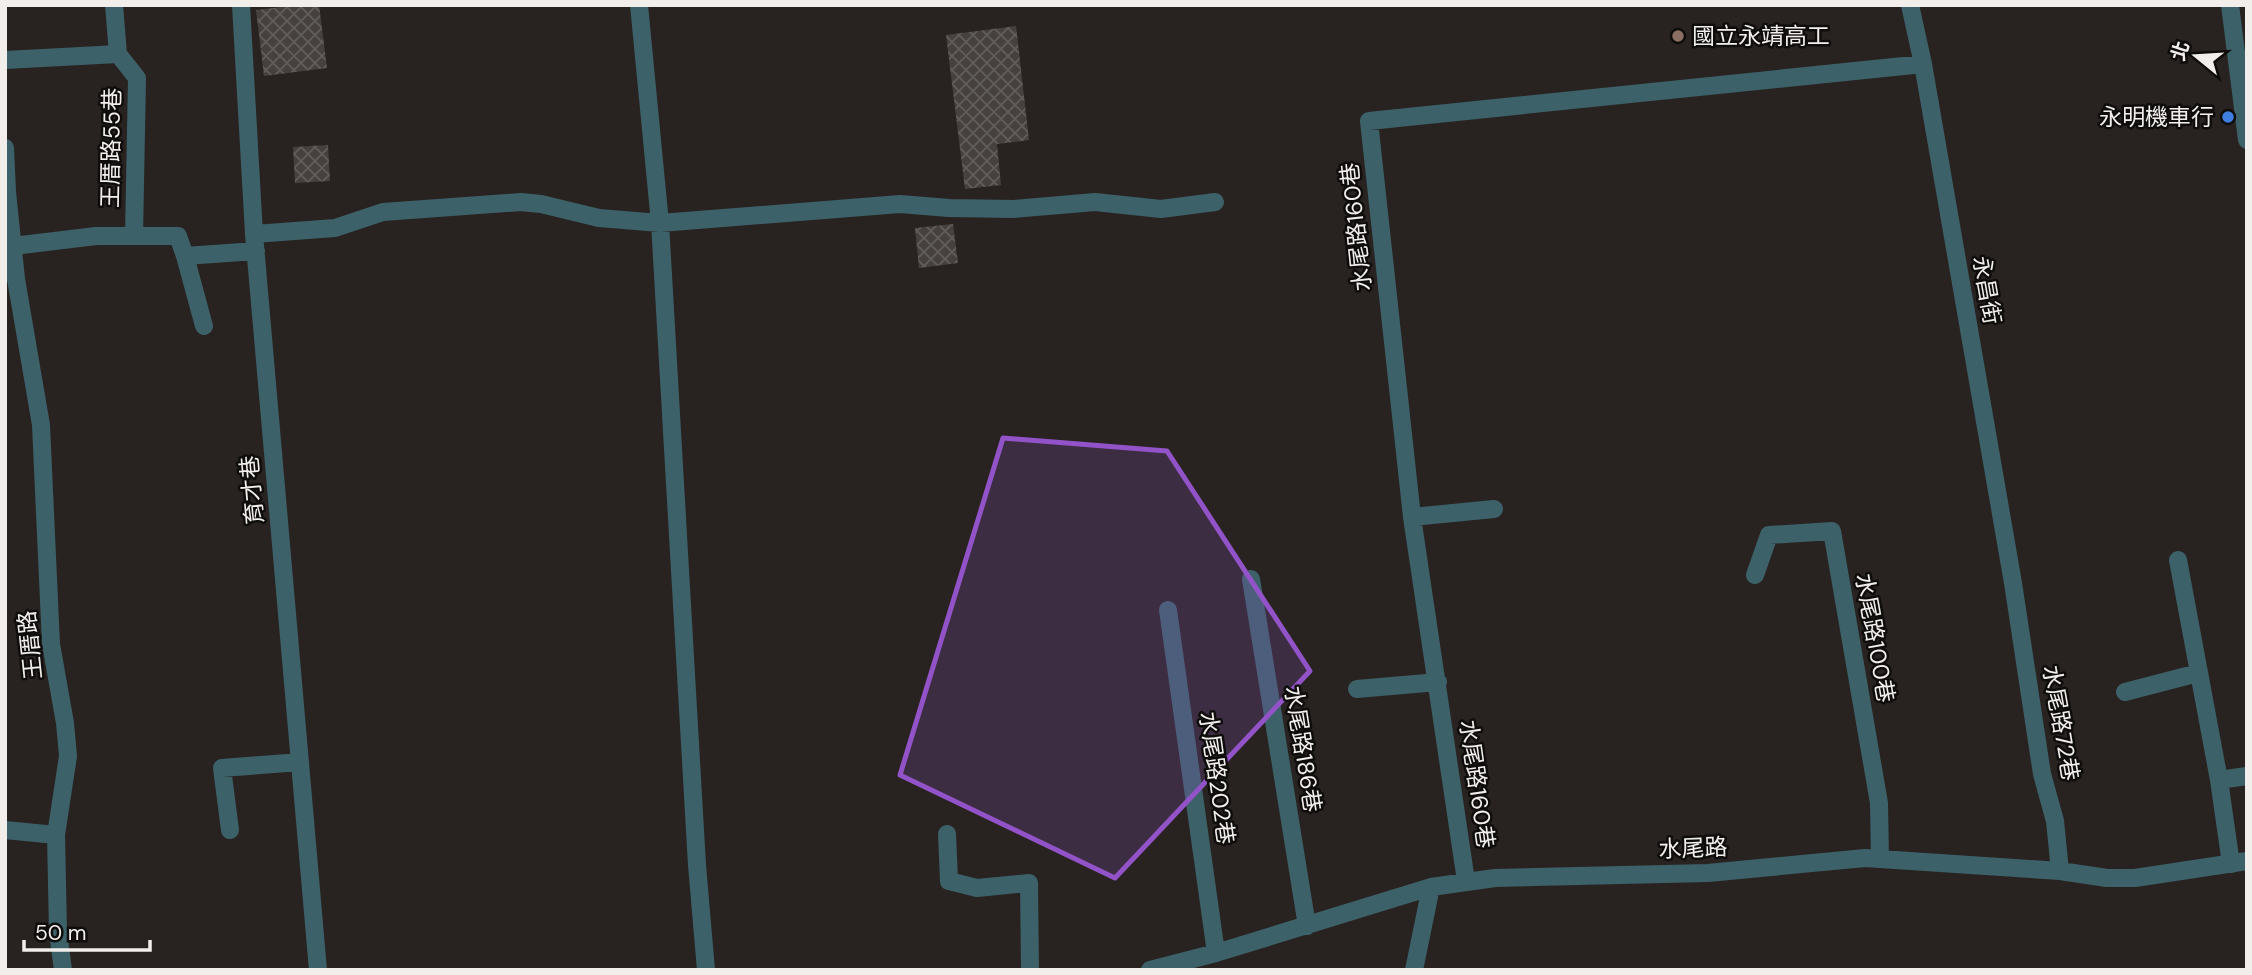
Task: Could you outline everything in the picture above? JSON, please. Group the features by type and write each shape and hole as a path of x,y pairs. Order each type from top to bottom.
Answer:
{"street":[{"path":"114,5 118,54"},
{"name":"育才巷","path":"241,5 255,242 318,970"},
{"path":"639,5 660,223 697,865 706,970"},
{"name":"永昌街","path":"1910,5 1923,64 2013,583"},
{"path":"2230,5 2247,139"},
{"name":"王厝路55巷","path":"5,60 118,54 137,78 134,236"},
{"name":"水尾路160巷","path":"1466,881 1412,517 1369,121 1923,64"},
{"name":"王厝路","path":"5,148 6,192 12,246 41,425 51,645 68,756 57,835 58,932 63,970"},
{"path":"184,257 335,228 383,212 521,202 599,218 660,223 900,204 1014,209 1095,202 1161,209 1215,202"},
{"path":"12,246 96,236 178,236 204,326"},
{"path":"1412,517 1494,509"},
{"name":"水尾路100巷","path":"1755,575 1769,535 1832,531 1879,803 1880,859"},
{"path":"2178,560 2220,780 2239,862"},
{"name":"水尾路186巷","path":"1251,579 1307,926"},
{"name":"水尾路72巷","path":"2013,583 2042,774 2055,821 2060,871"},
{"name":"水尾路202巷","path":"1168,610 1216,953"},
{"path":"2125,692 2199,673"},
{"path":"1357,689 1438,682"},
{"path":"230,830 222,768 300,762"},
{"path":"2220,780 2247,776"},
{"path":"5,830 57,835"},
{"path":"947,834 949,881 977,888 1029,883 1030,970"},
{"name":"水尾路","path":"1150,970 1216,953 1431,887 1466,881 1600,874 1708,873 1865,859 2135,878 2239,862"},
{"path":"1414,970 1431,887"}],"highlighted area":[{"path":"1003,438 1167,451 1310,671 1115,878 900,775"}],"building":[{"path":"280,5 319,5 327,68 264,76 256,10 281,7"},
{"path":"1016,26 1029,140 997,144 1001,185 965,189 946,35"},
{"path":"328,145 330,181 295,183 293,147"},
{"path":"953,224 958,263 919,268 915,228"}],"place":[{"name":"國立永靖高工","path":"1678,36"},
{"name":"永明機車行","path":"2228,117"}]}
